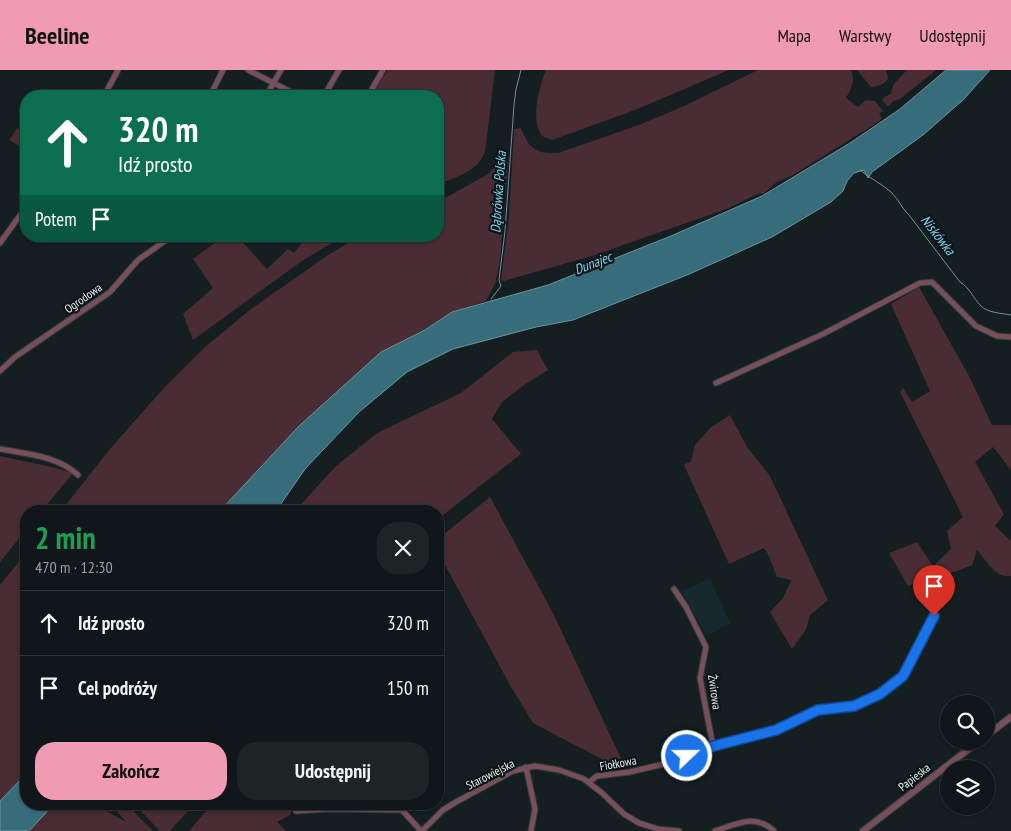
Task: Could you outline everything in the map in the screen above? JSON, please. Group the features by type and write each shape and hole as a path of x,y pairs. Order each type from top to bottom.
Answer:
{"street":[{"path":"107,90 118,70"},
{"path":"213,90 223,70"},
{"path":"248,70 287,90"},
{"path":"269,90 281,70"},
{"path":"327,90 339,70"},
{"path":"371,90 382,70"},
{"path":"0,243 20,215"},
{"name":"Ogrodowa","path":"0,371 15,357 110,292 138,260 164,242"},
{"path":"716,383 823,334 920,283 932,282 976,326 997,336 1011,337"},
{"path":"0,449 59,462 70,467 78,475"},
{"name":"Żwirowa","path":"674,589 686,607 706,647 700,678 714,746"},
{"name":"Fiołkowa","path":"589,782 597,776 630,772 672,762 714,746 776,730 818,710 854,706 880,694 903,676 934,616"},
{"path":"995,729 1011,717"},
{"name":"Papieska","path":"863,831 967,750"},
{"path":"526,767 535,809 532,831"},
{"name":"Starowiejska","path":"444,809 513,771 526,767 550,767 570,773 589,782 630,819 650,827 679,831"},
{"path":"296,811 313,810"},
{"path":"402,810 421,831"},
{"name":"Starowiejska","path":"421,831 443,810"},
{"path":"715,831 752,821 764,823 774,831"}],"shaded area":[{"path":"388,70 495,70 485,152 481,159 466,173 444,182 444,90 375,90"},
{"path":"546,70 729,70 635,110 552,140 542,136 538,130 536,113 538,94"},
{"path":"758,70 851,70 853,81 846,98 858,107 866,100 875,101 883,111 879,114 882,118 793,175 777,182 763,194 759,193 729,208 595,255 504,281 501,280 509,218 514,129 521,128 527,141 534,149 558,153 639,125 682,107"},
{"path":"857,70 886,70 888,78 884,83 871,87"},
{"path":"907,70 936,70 900,99 893,101 887,106 882,100 891,94 893,85"},
{"path":"17,128 20,129 20,146 9,140"},
{"path":"508,161 500,261 495,284 486,301 452,312 425,330 381,352 299,426 226,505 66,505 110,449 163,389 205,347 251,309 328,255 350,242 444,242 444,199 488,174 499,162"},
{"path":"216,242 242,242 267,269 288,249 294,253 302,242 333,242 302,261 193,340 183,314 213,288 193,259"},
{"path":"919,287 969,376 992,425 1011,425 1011,470 993,447 975,462 1004,514 995,526 1011,541 1011,576 1001,575 996,572 977,550 972,565 955,572 936,574 908,586 889,553 917,542 933,566 951,549 947,531 963,517 900,392 903,388 912,402 930,391 891,304"},
{"path":"537,350 548,370 502,402 492,419 521,454 444,514 444,505 300,505 336,466 377,433 461,393 513,352"},
{"path":"730,415 747,447 770,476 828,600 810,615 806,630 792,649 770,612 783,598 791,580 777,577 764,548 729,564 684,465 691,461 695,445 710,428"},
{"path":"0,456 73,473 47,505 20,505 20,537 0,562"},
{"path":"490,497 553,613 625,767 613,771 609,763 533,723 510,685 444,563 444,534"},
{"path":"20,560 20,780 0,801 0,585"},
{"path":"710,579 730,623 707,636 681,591"},
{"path":"48,810 104,810 126,822 116,810 132,810 153,831 29,831"},
{"path":"140,810 189,810 170,831 160,831"},
{"path":"207,810 291,810 290,815 277,822 286,831 189,831"}],"water":[{"path":"946,70 990,70 964,99 923,135 872,172 868,178 864,170 854,173 847,181 843,191 831,202 772,237 687,275 573,320 536,327 453,349 407,372 359,412 305,469 280,505 226,505 299,426 381,352 425,330 452,312 548,285 671,236 762,196 850,143 900,109"},
{"path":"20,780 20,810 48,810 29,831 0,831 0,801"}],"waterway":[{"name":"Dąbrówka Polska","path":"491,299 501,286 499,280 505,231 514,105 521,70"},
{"name":"Niskówka","path":"860,170 885,187 894,196 960,282 981,306 991,311 1011,315"}],"route":[{"path":"687,756 714,746 776,730 818,710 854,706 880,694 903,676 934,616"}],"water label":[{"name":"Dunajec","path":"593,263"}]}
